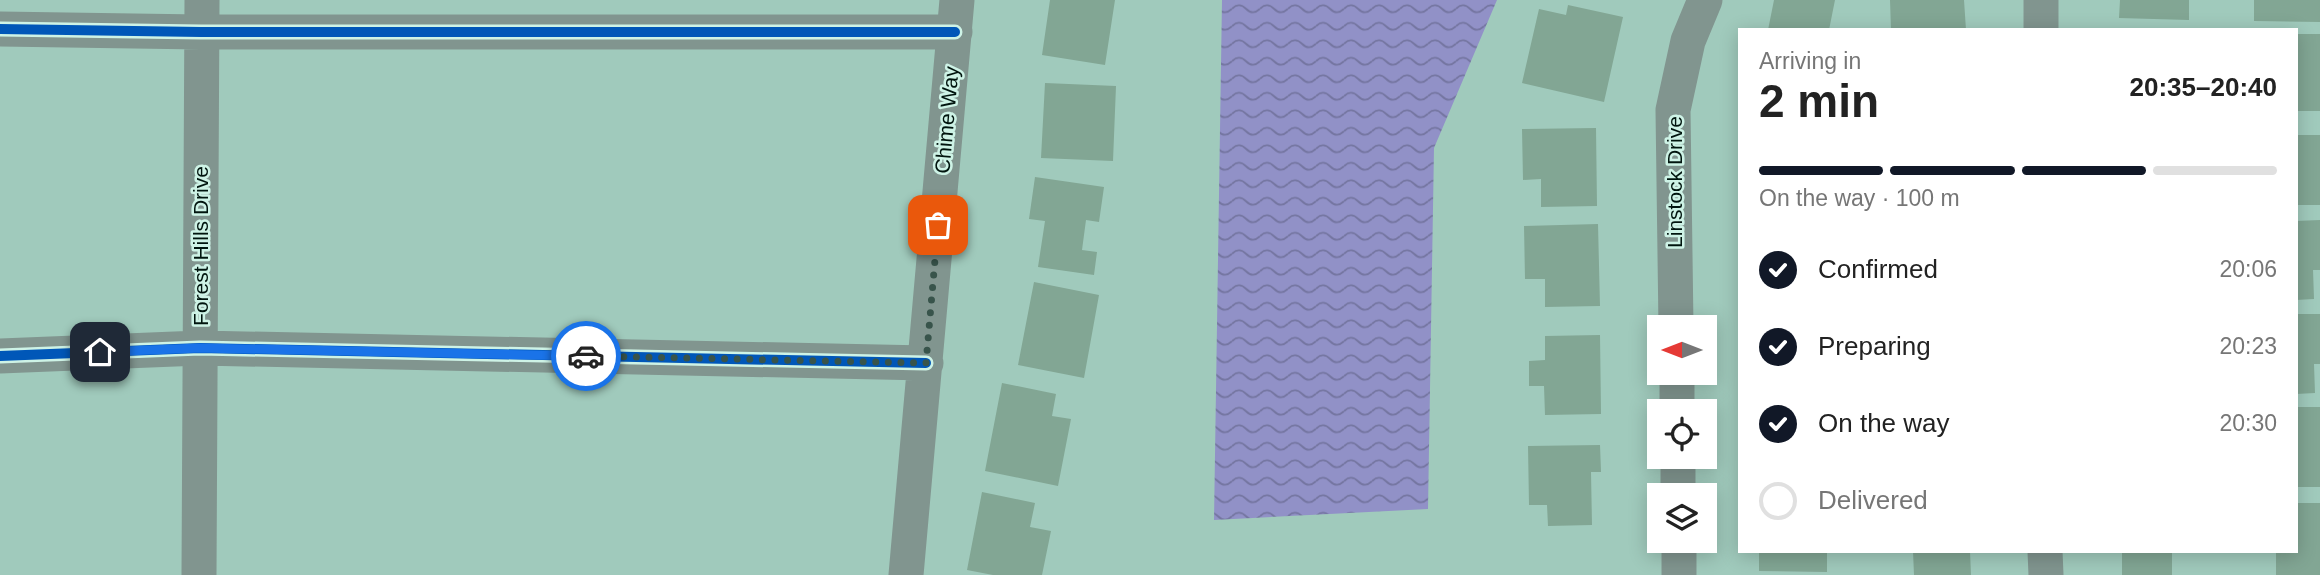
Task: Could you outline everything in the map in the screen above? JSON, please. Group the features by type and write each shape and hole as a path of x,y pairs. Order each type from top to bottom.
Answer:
{"street":[{"name":"Linstock Drive","path":"1676,315 1673,110 1688,41 1705,0"},
{"path":"2041,0 2042,28"},
{"path":"0,29 202,16 956,16"},
{"name":"Forest Hills Drive","path":"199,575 202,16"},
{"name":"Chime Way","path":"906,575 956,16"},
{"path":"0,356 200,348 926,363"},
{"path":"1679,553 1679,575"},
{"path":"2045,553 2046,575"}],"water":[{"path":"1222,0 1497,0 1434,148 1428,509 1214,520"}],"building":[{"path":"1050,0 1115,0 1105,65 1042,55"},
{"path":"1774,0 1835,0 1829,28 1768,28"},
{"path":"1890,0 1964,0 1966,28 1891,28"},
{"path":"2120,0 2189,0 2189,20 2119,18"},
{"path":"2254,0 2320,0 2320,22 2254,21"},
{"path":"1568,5 1623,17 1604,102 1522,83 1539,9 1566,15"},
{"path":"2298,34 2320,34 2320,111 2298,111"},
{"path":"1045,83 1116,86 1113,161 1041,158"},
{"path":"1596,128 1597,206 1541,207 1541,179 1523,180 1522,129"},
{"path":"2298,135 2320,135 2320,205 2298,205"},
{"path":"1035,177 1104,187 1099,222 1086,220 1082,250 1097,252 1094,275 1038,267 1045,221 1029,219"},
{"path":"2320,220 2320,270 2313,270 2314,299 2298,300 2298,221"},
{"path":"1598,224 1600,306 1545,307 1545,279 1525,279 1524,226"},
{"path":"1034,282 1099,295 1084,378 1018,365"},
{"path":"2298,314 2320,314 2320,364 2314,364 2315,393 2298,394"},
{"path":"1600,335 1601,414 1545,415 1544,386 1529,386 1529,361 1545,360 1545,336"},
{"path":"1002,383 1056,394 1052,416 1071,419 1058,486 985,471"},
{"path":"2298,407 2320,407 2320,487 2298,487"},
{"path":"1600,445 1601,472 1591,472 1592,525 1548,526 1547,505 1529,505 1528,446"},
{"path":"982,492 1035,503 1030,527 1051,531 1042,575 993,575 967,570"},
{"path":"2298,503 2320,503 2320,575 2276,575 2276,553 2298,553"},
{"path":"1759,553 1827,553 1827,572 1759,571"},
{"path":"1913,553 1970,553 1971,575 1914,575"},
{"path":"2122,553 2172,553 2172,575 2122,575"}],"cycle path":[{"path":"0,29 201,32 955,32"},
{"path":"0,356 200,348 926,363"}],"way so far":[{"path":"586,356 926,363 938,225"}],"route":[{"path":"100,352 200,348 586,356"}]}
